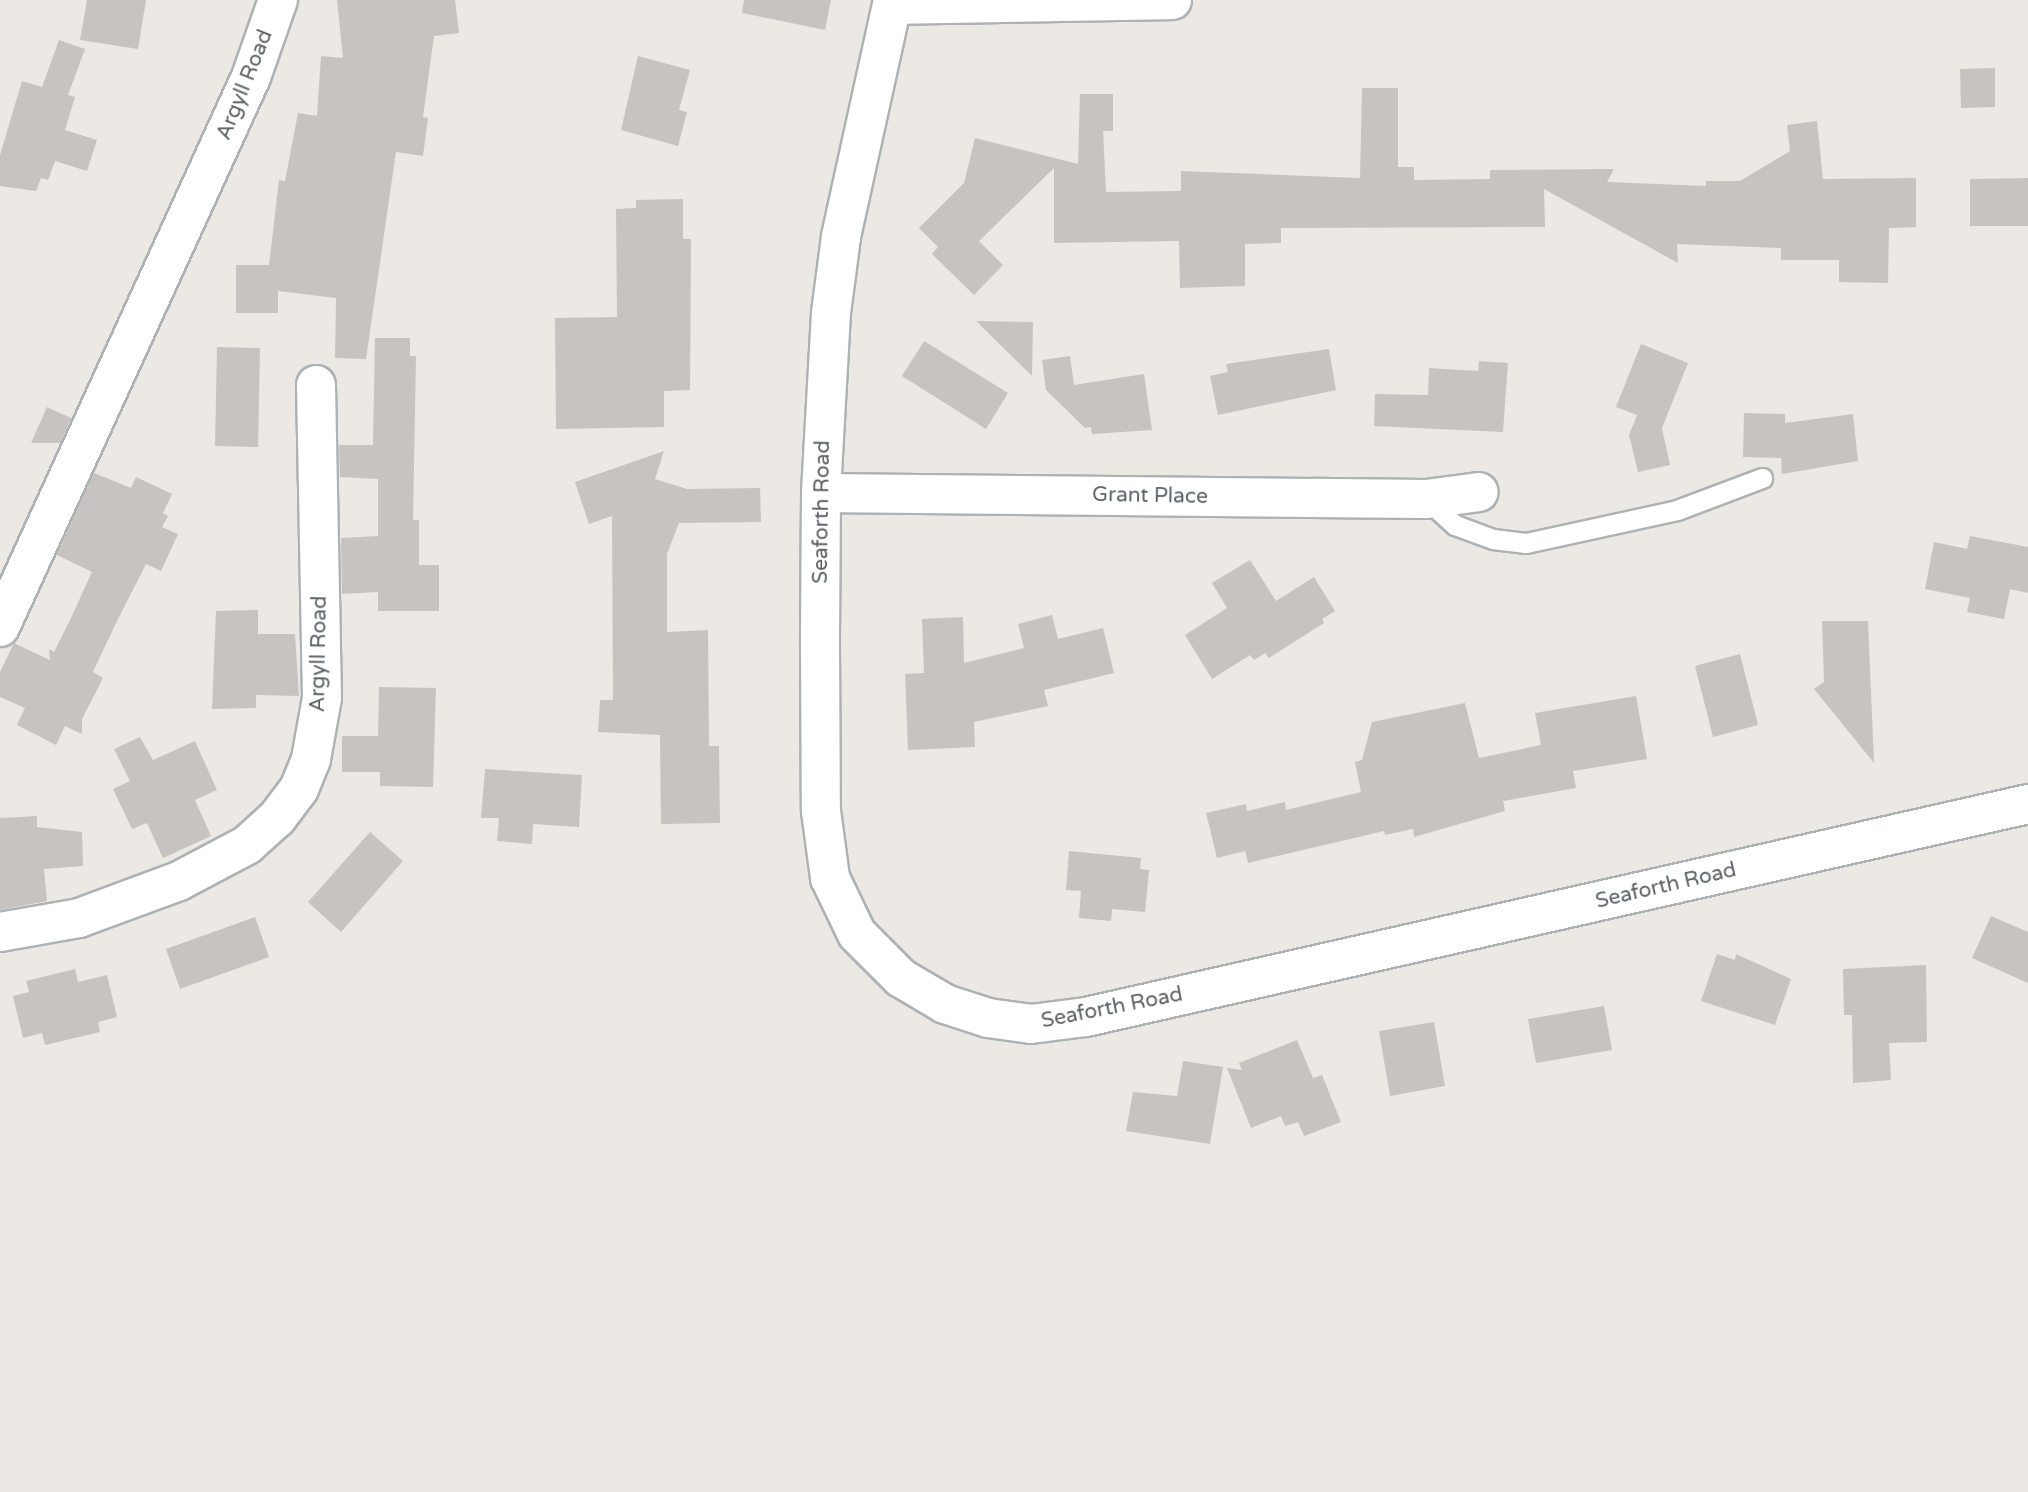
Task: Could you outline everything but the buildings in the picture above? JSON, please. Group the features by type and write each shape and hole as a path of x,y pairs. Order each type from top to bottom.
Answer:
{"street":[{"name":"Argyll Road","path":"0,627 251,77 278,0"},
{"path":"893,2 1172,0"},
{"name":"Seaforth Road","path":"893,2 841,237 829,339 821,493 821,811 830,878 857,934 901,978 945,1004 988,1018 1031,1024 1086,1017 2028,804"},
{"name":"Argyll Road","path":"0,932 79,918 179,881 247,845 277,818 299,789 311,759 321,698 316,385"},
{"name":"Grant Place","path":"821,493 1426,499 1479,492"}],"lane":[{"path":"1426,499 1455,525 1493,539 1525,543 1677,510 1762,478"}]}
